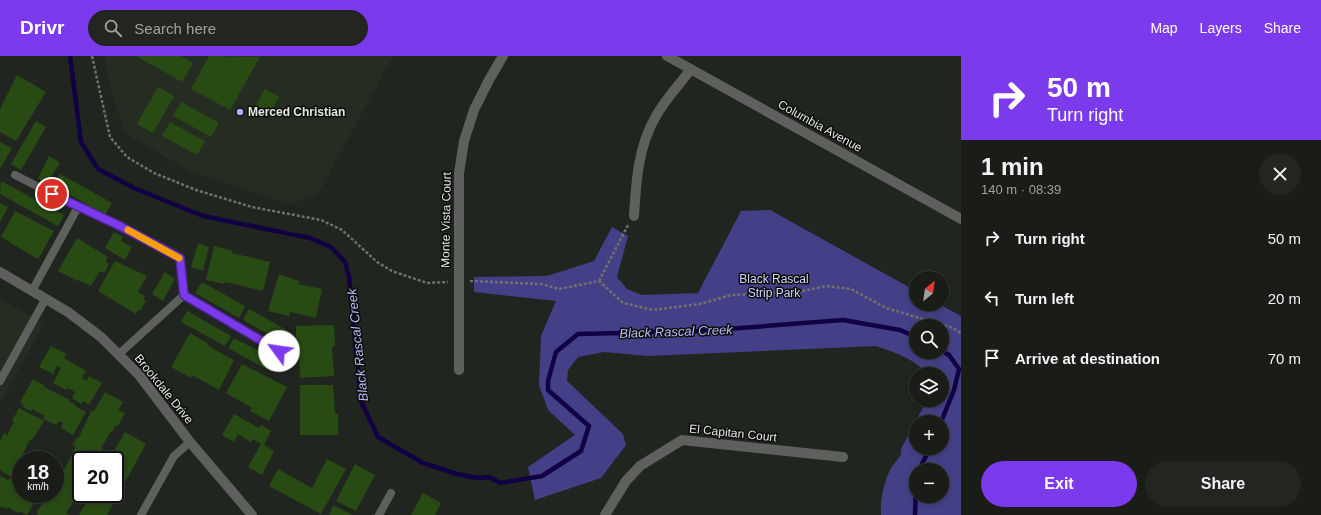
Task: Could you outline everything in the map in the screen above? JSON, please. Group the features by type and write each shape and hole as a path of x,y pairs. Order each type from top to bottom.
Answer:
{"street":[{"name":"Monte Vista Court","path":"459,370 459,173 464,141 474,110 488,80 503,56"},
{"name":"Columbia Avenue","path":"667,56 961,219"},
{"path":"634,216 637,173 644,144 655,117 691,69"},
{"name":"Brookdale Drive","path":"0,272 46,298 101,337 119,354 139,375 190,442 252,515"},
{"name":"El Capitan Court","path":"605,515 626,482 640,466 682,440 843,457"}],"lane":[{"path":"15,175 78,207 120,226 180,258 184,295"},
{"path":"32,291 78,207"},
{"path":"184,295 279,351"},
{"path":"119,354 184,295"},
{"path":"0,381 46,298"},
{"path":"141,515 174,456 190,442"},
{"path":"379,515 391,493"}],"path":[{"path":"92,56 110,137 127,157 154,173 196,190 252,207 321,220 342,230 377,262 392,271 427,283 439,283"},
{"path":"599,281 634,216"},
{"path":"471,281 542,284 559,289 599,281"},
{"path":"599,281 623,303 653,310 700,304 731,295 798,292 826,286 851,289 886,308 953,328 961,333"}],"shaded area":[{"name":"Merced Christian","path":"104,56 393,56 317,196 288,204 191,172 125,133 111,91"},
{"path":"0,299 45,323 0,403"}],"green space":[{"name":"Black Rascal Strip Park","path":"770,210 909,287 909,311 949,311 949,309 961,316 961,515 881,515 881,503 886,479 891,468 901,454 901,449 909,434 909,455 949,455 949,415 919,415 923,407 949,407 949,367 920,367 910,360 876,346 648,356 604,352 578,357 568,370 567,381 623,434 626,445 601,478 535,500 528,467 575,435 548,410 539,385 541,336 556,301 474,292 474,277 547,276 594,261 612,227 628,236 617,277 627,289 642,295 698,293 741,211"}],"building":[{"path":"136,56 181,56 193,63 182,82"},
{"path":"209,56 260,57 230,110 191,89"},
{"path":"17,75 46,92 16,141 0,132 0,109"},
{"path":"158,87 174,96 153,133 137,124"},
{"path":"265,89 279,97 270,113 256,106"},
{"path":"181,102 219,123 211,137 173,116"},
{"path":"36,121 46,127 21,170 11,164"},
{"path":"170,122 205,141 197,155 162,136"},
{"path":"0,142 12,148 0,169"},
{"path":"49,156 60,163 47,184 38,178"},
{"path":"60,174 112,203 105,215 53,185"},
{"path":"1,181 64,215 58,226 0,194"},
{"path":"0,203 8,207 0,222"},
{"path":"15,211 54,231 38,259 1,237"},
{"path":"114,232 123,237 121,241 132,247 125,260 105,248"},
{"path":"77,238 108,257 105,262 109,264 104,273 100,271 91,286 78,280 77,281 58,271"},
{"path":"198,243 209,247 203,271 191,267"},
{"path":"214,246 233,251 232,253 270,262 263,291 225,282 224,284 206,280"},
{"path":"115,261 147,276 138,292 145,296 143,300 146,301 140,311 138,310 136,314 98,291"},
{"path":"165,272 175,279 163,301 152,294"},
{"path":"279,274 299,281 298,284 322,289 316,318 290,312 289,316 268,311"},
{"path":"202,282 245,306 239,318 195,293"},
{"path":"249,309 292,333 286,344 243,320"},
{"path":"187,311 231,336 225,346 181,322"},
{"path":"334,325 335,346 332,347 334,376 300,378 299,347 296,347 296,326"},
{"path":"190,333 209,344 208,346 234,360 219,390 192,375 191,378 171,367"},
{"path":"234,338 278,361 272,372 228,348"},
{"path":"51,346 66,354 64,358 86,371 82,378 87,381 89,376 102,383 89,405 83,401 81,404 72,398 75,392 68,388 66,390 53,383 61,368 57,366 53,374 39,367"},
{"path":"242,364 287,387 269,421 250,411 252,408 226,393"},
{"path":"33,379 45,386 44,387 70,400 69,401 76,405 75,406 86,412 73,435 61,428 63,423 59,421 56,425 43,419 45,416 32,409 31,411 23,407 24,405 20,402"},
{"path":"300,385 333,385 335,414 338,414 338,435 300,435"},
{"path":"105,392 123,402 118,410 125,413 118,426 116,425 112,432 111,431 101,448 103,449 102,451 74,451 76,446 73,445 76,438 78,439 92,410 94,411"},
{"path":"19,408 44,421 32,440 30,439 24,451 12,451 11,477 0,470 0,441 4,433 7,435 14,422 12,421"},
{"path":"234,414 259,428 261,425 271,431 264,445 274,451 262,475 248,467 261,444 253,439 251,442 238,434 234,442 222,435"},
{"path":"125,432 146,444 124,484 124,451 114,451"},
{"path":"72,454 73,503 66,513 70,515 38,515 37,512 42,503 64,503 64,470"},
{"path":"327,459 346,469 321,514 269,486 278,469 312,488"},
{"path":"355,464 375,475 356,511 336,501"},
{"path":"0,476 8,480 9,478 12,480 12,503 34,503 27,515 19,511 18,513 8,507 7,509 0,506"},
{"path":"423,493 441,503 435,515 411,515"},
{"path":"86,503 114,503 107,515 79,515"},
{"path":"333,505 353,515 329,515"}],"waterway":[{"name":"Black Rascal Creek","path":"70,56 81,142 98,169 134,188 203,216 310,238 331,247 345,262 349,277 361,401 378,437 423,463 457,474 477,478 489,477 500,483 542,476 581,451 589,426 548,390 548,381 556,352 578,334 702,331 843,320 900,330 909,334"},
{"name":"Black Rascal Creek","path":"944,415 954,390 959,369 949,355"},
{"name":"Black Rascal Creek","path":"922,463 926,455"},
{"name":"Black Rascal Creek","path":"915,503 915,515"}],"slow traffic":[{"path":"128,230 179,258"}],"place":[{"name":"Merced Christian","path":"240,112"}],"route":[{"path":"52,194 120,226 180,258 184,295 279,351"}]}
